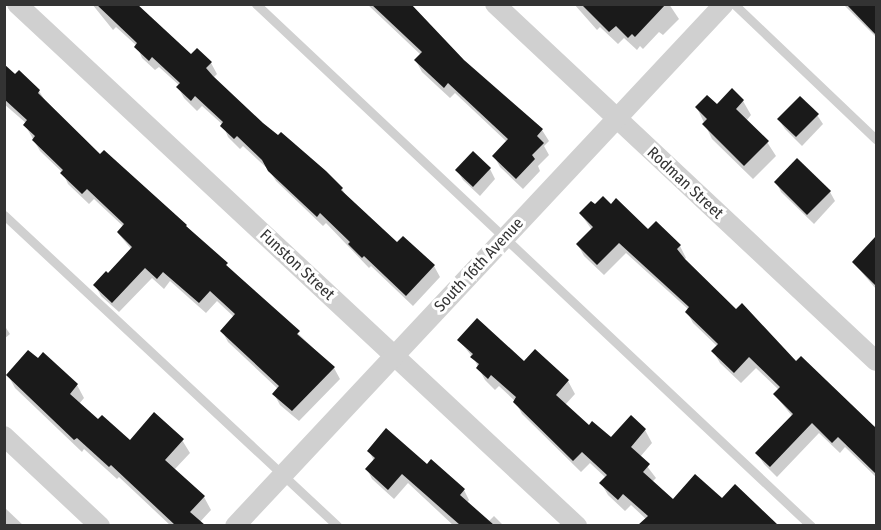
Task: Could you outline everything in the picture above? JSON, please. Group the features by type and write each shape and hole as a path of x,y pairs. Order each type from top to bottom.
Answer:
{"street":[{"name":"Funston Street","path":"17,4 577,525"},
{"name":"Rodman Street","path":"495,4 876,361"},
{"name":"South 16th Avenue","path":"235,525 724,4"},
{"path":"4,436 100,525"}],"lane":[{"path":"256,4 811,525"},
{"path":"734,4 876,139"},
{"path":"4,215 338,525"}],"building":[{"path":"96,4 137,4 191,54 197,48 212,62 206,68 213,76 263,123 278,135 281,132 326,171 343,188 341,190 397,242 403,236 435,265 406,296 364,256 362,258 348,244 350,242 320,213 317,217 268,171 262,160 237,136 234,139 220,126 223,122 195,96 191,101 176,87 180,83 152,57 149,61 134,47 137,43"},
{"path":"371,4 411,4 464,60 543,129 537,136 544,143 532,155 535,159 516,179 492,156 508,139 448,83 444,88 414,60 422,52"},
{"path":"581,4 666,4 635,37 632,34 628,38 616,26 609,32"},
{"path":"846,4 876,4 876,35"},
{"path":"4,64 15,74 19,70 40,90 38,93 100,154 104,150 187,225 228,263 226,265 300,331 297,334 335,367 292,411 272,394 279,386 220,331 235,314 210,291 199,303 163,272 157,279 145,268 112,303 93,285 106,271 108,273 132,247 117,232 124,224 87,189 82,194 60,173 63,170 32,140 35,136 23,125 27,120 4,99"},
{"path":"732,88 744,100 736,109 769,141 744,166 702,124 707,119 695,107 707,95 717,104"},
{"path":"800,96 819,114 796,137 777,119"},
{"path":"473,151 491,168 473,187 455,170"},
{"path":"797,158 831,191 807,215 774,182"},
{"path":"603,196 611,204 616,198 648,229 656,221 681,245 677,249 685,259 736,309 742,303 796,361 801,356 876,428 876,474 838,437 832,443 812,423 770,467 755,453 793,414 773,394 780,387 749,357 734,373 711,351 718,344 685,312 689,307 619,243 597,265 576,244 593,227 579,213 591,201 595,204"},
{"path":"876,236 876,286 852,262"},
{"path":"477,318 524,361 535,349 569,380 556,395 589,425 592,421 611,437 631,415 646,429 631,447 650,464 643,472 673,499 695,474 722,498 735,484 778,525 638,525 648,516 623,494 618,500 599,483 607,475 582,452 573,461 513,402 516,397 491,375 488,379 476,368 479,364 470,357 473,354 457,340"},
{"path":"28,350 38,358 43,352 78,384 70,394 98,419 102,415 130,440 154,412 184,439 165,460 205,496 190,512 205,525 175,525 111,465 109,467 77,438 74,440 6,375"},
{"path":"386,428 427,464 431,459 465,489 460,495 494,525 460,525 402,474 388,490 365,469 375,458 367,451"}]}
